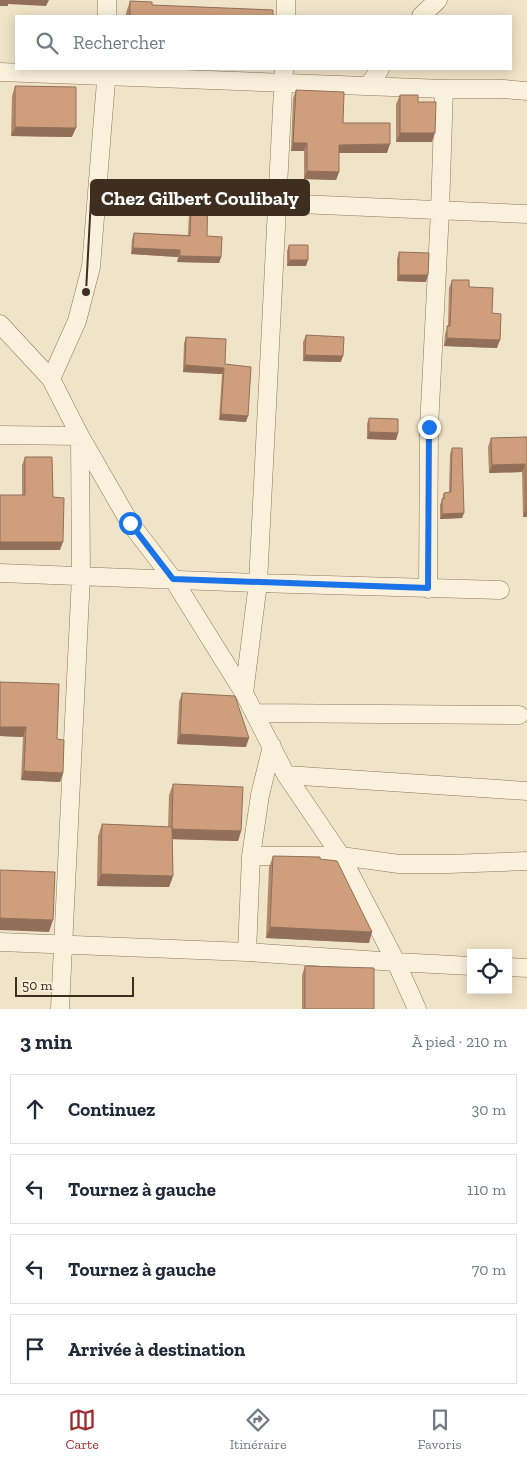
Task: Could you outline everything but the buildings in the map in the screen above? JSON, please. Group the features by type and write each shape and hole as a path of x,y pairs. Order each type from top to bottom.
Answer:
{"street":[{"path":"107,0 107,15"},
{"path":"286,0 286,15"},
{"path":"422,15 438,0"},
{"path":"368,86 379,70"},
{"path":"0,72 284,75 368,86 527,91"},
{"path":"51,379 77,321 91,267 106,72"},
{"path":"244,693 258,583 284,75"},
{"path":"428,588 429,427 444,88"},
{"path":"276,203 527,214"},
{"path":"0,324 51,379 80,436 130,523 173,579 244,693 286,775 341,856 396,962 417,1009"},
{"path":"0,435 80,436"},
{"path":"60,1009 81,576 80,436"},
{"path":"0,573 500,590"},
{"path":"254,713 519,716"},
{"path":"247,952 251,856 260,795 272,746"},
{"path":"286,775 527,791"},
{"path":"251,856 341,856 399,864 448,864 527,860"},
{"path":"0,942 247,952 467,966"},
{"path":"512,967 527,968"}],"place":[{"name":"Chez Gilbert Coulibaly","path":"86,292"}],"route":[{"path":"130,523 173,579 428,588 429,427"}]}
